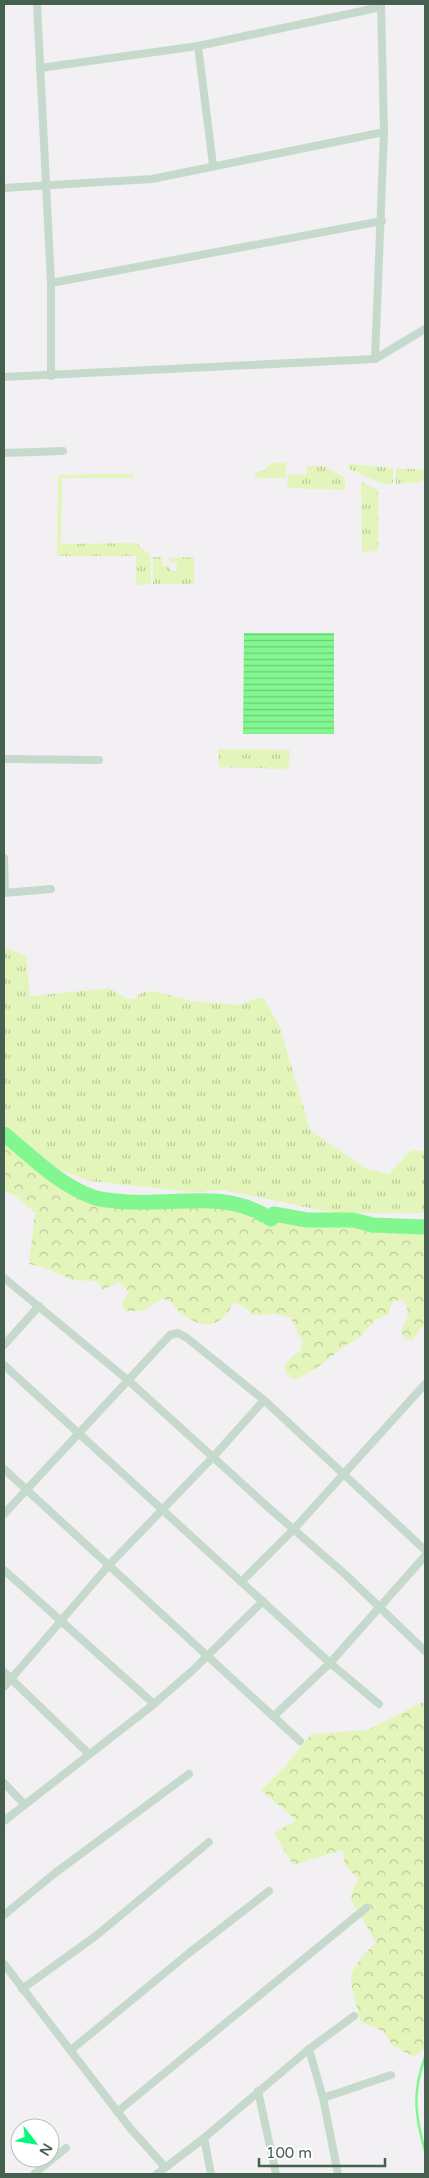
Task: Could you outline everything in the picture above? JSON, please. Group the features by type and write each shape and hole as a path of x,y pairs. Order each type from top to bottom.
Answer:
{"street":[{"path":"37,4 51,282 51,376"},
{"path":"40,68 198,46 381,6 384,132 382,221 375,360"},
{"path":"198,46 213,165"},
{"path":"4,188 46,187 152,179 213,165 384,132"},
{"path":"51,282 382,221"},
{"path":"4,376 51,376 375,360 425,329"},
{"path":"4,453 64,451"},
{"path":"4,759 99,760"},
{"path":"4,858 4,893 51,889"},
{"path":"4,1278 129,1381 214,1456 346,1575 425,1651"},
{"path":"4,1345 39,1306"},
{"path":"4,1514 170,1335 178,1334 187,1338 264,1400 344,1472 425,1550"},
{"path":"4,1365 330,1663 379,1704"},
{"path":"241,1582 294,1529 344,1472 386,1430 425,1384"},
{"path":"4,1687 109,1565 214,1456 264,1400"},
{"path":"4,1469 274,1715 300,1741"},
{"path":"274,1715 330,1663 425,1556"},
{"path":"4,1570 154,1704"},
{"path":"4,1821 154,1704 208,1655 262,1600"},
{"path":"4,1672 89,1754"},
{"path":"4,1915 55,1874 189,1774"},
{"path":"4,1783 24,1804"},
{"path":"22,1989 97,1935 209,1842"},
{"path":"71,2050 189,1953 269,1891"},
{"path":"117,2112 366,1908"},
{"path":"4,1964 117,2112 165,2167"},
{"path":"157,2174 204,2138 309,2049 354,2016"},
{"path":"309,2049 323,2098 338,2174"},
{"path":"323,2098 391,2075"},
{"path":"258,2091 276,2174"},
{"path":"204,2138 210,2174"},
{"path":"34,2174 66,2148"}],"green space":[{"path":"286,462 286,478 255,478 255,473 265,470 271,463"},
{"path":"349,464 393,468 393,484 382,484 348,468"},
{"path":"307,466 324,466 345,478 345,490 287,488 288,474 306,475"},
{"path":"396,469 425,469 425,478 418,483 396,484"},
{"path":"133,474 133,478 62,478 61,544 136,543 150,555 151,584 136,585 136,556 57,556 58,475"},
{"path":"361,482 377,489 378,492 378,551 362,552"},
{"path":"153,557 162,557 162,566 170,566 171,571 177,571 177,562 169,562 169,558 194,557 194,584 153,584"},
{"path":"218,749 290,750 289,765 285,769 219,767"},
{"path":"4,948 26,955 30,996 110,988 127,999 133,999 143,992 154,991 191,1001 240,1005 254,999 264,998 280,1028 310,1130 365,1168 389,1174 411,1150 425,1151 425,1213 334,1213 224,1190 193,1192 90,1181 60,1170 4,1127"},
{"path":"4,1138 51,1178 85,1197 104,1203 146,1209 207,1204 239,1210 268,1223 282,1218 306,1224 355,1225 373,1229 425,1232 425,1322 413,1340 405,1339 401,1331 407,1319 408,1311 402,1300 394,1301 390,1307 389,1314 375,1320 360,1337 346,1345 317,1368 301,1377 293,1379 286,1374 285,1365 290,1358 301,1350 302,1341 291,1318 276,1314 254,1315 242,1305 234,1303 218,1322 206,1325 183,1315 172,1304 162,1299 142,1311 126,1311 122,1305 129,1291 118,1282 103,1290 96,1281 72,1280 43,1267 29,1264 35,1213 17,1197 4,1190"},
{"path":"425,1701 425,2048 414,2057 393,2046 383,2031 361,2022 351,1978 358,1963 376,1942 350,1899 358,1878 345,1866 343,1850 293,1865 274,1833 296,1820 261,1790 284,1768 311,1734 367,1730"}],"shaded area":[{"path":"244,633 334,633 334,734 243,734"}],"waterway":[{"path":"4,1134 57,1178 81,1192 99,1199 136,1202 215,1201 252,1209 271,1219 274,1214 307,1220 353,1220 373,1225 425,1227"},
{"path":"425,2057 418,2082 416,2104 425,2151"}]}
